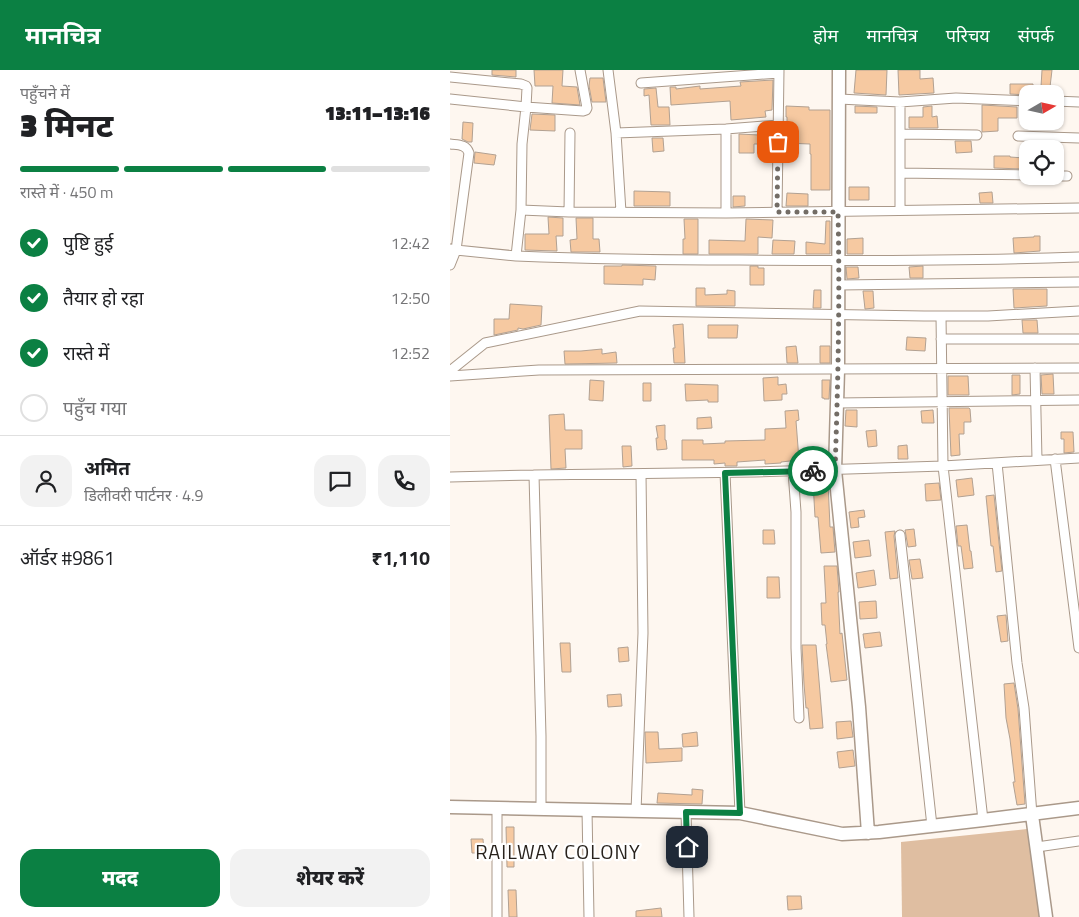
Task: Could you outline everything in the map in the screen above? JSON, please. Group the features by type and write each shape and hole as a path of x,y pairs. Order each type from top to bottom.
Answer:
{"street":[{"path":"450,99 585,111 587,108 580,70"},
{"path":"608,70 616,134 621,212"},
{"path":"839,70 839,286 835,470 859,707 868,833"},
{"path":"641,83 779,72 777,212"},
{"path":"450,77 524,85 527,88 522,144 521,210 516,256"},
{"path":"839,99 900,102 956,98 1019,100"},
{"path":"1064,101 1079,102"},
{"path":"900,102 900,210"},
{"path":"616,134 778,125"},
{"path":"726,129 726,213"},
{"path":"569,212 570,133"},
{"path":"901,134 977,135"},
{"path":"1018,136 1079,138"},
{"path":"450,144 464,146 469,153 450,265"},
{"path":"900,173 1019,175"},
{"path":"521,210 726,213 1079,208"},
{"path":"453,249 516,256 572,258 839,261 926,261 1079,256"},
{"path":"839,286 1079,282"},
{"path":"450,371 485,343 640,311 942,316 988,316 1079,311"},
{"path":"942,316 943,466 983,820"},
{"path":"941,339 1079,340"},
{"path":"1035,368 1037,460"},
{"path":"450,376 539,370 1079,368"},
{"path":"837,403 1079,400"},
{"path":"450,477 835,470 1079,458"},
{"path":"1054,459 1079,648"},
{"path":"997,463 1017,663 1024,708 1032,815 1046,917"},
{"path":"793,471 796,512 796,648 799,718"},
{"path":"725,473 740,813"},
{"path":"636,811 644,633 641,474"},
{"path":"534,475 541,736 541,809"},
{"path":"900,535 932,826"},
{"path":"450,807 740,813 842,834 932,826 1079,808"},
{"path":"497,808 497,917"},
{"path":"587,810 589,917"},
{"path":"686,812 690,917"},
{"path":"1037,847 1079,841"}],"shaded area":[{"path":"1027,829 1040,917 902,917 901,842"}],"building":[{"path":"492,70 516,70 516,77 492,75"},
{"path":"534,70 563,70 562,86 577,87 580,105 552,103 553,86 535,86"},
{"path":"856,70 887,70 886,95 854,93"},
{"path":"898,70 920,70 920,79 933,78 934,93 899,95"},
{"path":"1042,70 1052,70 1050,85 1041,85"},
{"path":"590,78 603,78 606,102 592,102 589,86"},
{"path":"773,80 772,110 765,111 766,117 731,120 730,101 671,105 670,87 676,87 676,89 700,86 700,89 741,86 740,82"},
{"path":"1010,84 1033,84 1019,85 1019,94 1010,94"},
{"path":"656,88 658,107 669,107 670,125 651,125 649,95 644,96 644,89"},
{"path":"982,105 1017,107 1017,118 998,118 998,131 982,132"},
{"path":"786,106 809,107 809,110 830,110 830,190 811,190 810,144 784,143 784,133 787,133"},
{"path":"855,106 877,107 877,113 855,113"},
{"path":"932,106 932,117 937,116 938,128 909,128 909,117 923,117 923,107"},
{"path":"532,114 555,115 555,131 530,130"},
{"path":"463,122 473,123 472,142 462,139"},
{"path":"772,133 772,144 754,144 754,153 739,153 739,134 759,135"},
{"path":"652,138 663,138 664,151 653,152"},
{"path":"955,141 971,141 972,152 956,153"},
{"path":"475,152 496,155 494,165 474,163"},
{"path":"994,156 1019,158 1019,169 994,168"},
{"path":"849,187 869,187 869,200 849,200"},
{"path":"634,191 670,192 670,206 634,206"},
{"path":"992,192 993,203 980,203 979,193"},
{"path":"787,193 808,194 808,206 786,206"},
{"path":"733,196 745,196 745,206 733,207"},
{"path":"548,217 563,218 563,236 556,236 557,251 525,250 525,234 549,234"},
{"path":"576,218 593,218 593,239 599,239 600,252 571,252 570,240 577,239"},
{"path":"684,219 698,219 698,254 683,254 683,239 685,239"},
{"path":"746,219 773,220 772,238 758,237 758,254 709,254 709,240 745,241"},
{"path":"826,221 830,221 830,254 806,254 806,242 825,244"},
{"path":"1040,236 1040,251 1014,253 1013,238"},
{"path":"863,238 863,254 847,254 847,239"},
{"path":"773,240 795,241 794,254 772,254"},
{"path":"604,266 656,266 655,280 643,279 643,285 604,284"},
{"path":"750,266 764,268 764,285 750,285"},
{"path":"923,266 923,278 910,278 909,267"},
{"path":"846,267 858,267 859,278 847,279"},
{"path":"696,288 705,288 705,295 727,294 727,290 735,291 735,306 696,306"},
{"path":"1013,289 1047,289 1047,306 1014,308"},
{"path":"814,290 821,290 821,308 813,308"},
{"path":"863,291 873,291 874,308 865,309"},
{"path":"510,304 542,306 541,325 523,329 518,328 518,330 494,335 494,319 509,319"},
{"path":"1022,320 1037,320 1038,333 1023,333"},
{"path":"683,324 685,363 674,363 673,325"},
{"path":"708,325 738,325 737,338 708,338"},
{"path":"907,337 926,338 925,351 906,350"},
{"path":"796,346 798,363 787,363 786,347"},
{"path":"820,346 830,346 830,363 820,363"},
{"path":"602,349 602,354 616,352 617,363 565,364 564,351"},
{"path":"1053,374 1054,394 1042,394 1041,375"},
{"path":"1012,375 1020,375 1020,394 1012,395"},
{"path":"948,376 968,376 969,395 948,395"},
{"path":"778,377 778,385 786,384 787,394 782,394 782,400 764,401 763,378"},
{"path":"590,380 604,381 603,401 589,400"},
{"path":"822,380 830,380 829,399 822,398"},
{"path":"643,383 651,383 651,401 643,401"},
{"path":"685,384 718,385 718,402 708,402 708,400 686,401"},
{"path":"949,408 970,409 971,422 964,422 964,434 959,434 960,455 951,456"},
{"path":"798,410 799,420 796,421 799,460 765,464 765,460 737,462 737,466 725,466 725,463 714,464 714,460 682,460 682,440 703,440 703,444 725,443 725,441 765,440 765,429 786,428 785,411"},
{"path":"846,410 857,410 857,427 845,426"},
{"path":"933,410 934,423 922,423 921,411"},
{"path":"564,414 565,430 582,430 582,449 565,449 566,468 551,469 549,415"},
{"path":"711,417 712,428 697,429 697,418"},
{"path":"665,425 667,449 657,450 656,426"},
{"path":"876,430 877,446 868,447 866,431"},
{"path":"1061,432 1073,432 1074,452 1064,453 1064,439 1061,439"},
{"path":"907,445 908,459 898,459 898,446"},
{"path":"622,446 631,446 632,466 623,467"},
{"path":"972,478 974,495 958,497 956,480"},
{"path":"813,482 828,482 830,527 833,527 835,552 821,553 818,517 815,517"},
{"path":"939,483 941,500 926,501 925,484"},
{"path":"994,495 1002,571 996,572 993,546 991,546 986,496"},
{"path":"864,510 865,517 858,518 859,527 851,528 849,512"},
{"path":"967,525 973,568 964,569 961,546 958,546 956,526"},
{"path":"914,529 916,546 908,547 905,530"},
{"path":"763,530 774,530 775,544 763,544"},
{"path":"895,531 898,578 890,579 885,532"},
{"path":"869,540 871,556 855,558 853,542"},
{"path":"920,559 923,578 912,579 909,560"},
{"path":"824,566 837,566 840,634 842,633 847,680 831,682 825,625 822,625 821,603 826,603"},
{"path":"874,570 876,585 858,588 856,573"},
{"path":"767,577 779,577 780,598 767,598"},
{"path":"876,601 877,618 860,619 859,602"},
{"path":"1006,615 1008,641 1001,642 997,616"},
{"path":"880,632 882,646 865,648 863,634"},
{"path":"560,643 570,643 571,672 562,672"},
{"path":"802,645 816,645 823,728 810,729 808,708 806,708"},
{"path":"628,647 629,661 619,662 618,648"},
{"path":"1014,683 1018,709 1025,804 1017,805 1006,718 1004,684"},
{"path":"621,694 622,706 608,707 607,695"},
{"path":"851,721 853,737 837,739 836,722"},
{"path":"645,732 658,732 659,749 682,748 682,761 646,763"},
{"path":"697,732 698,746 683,747 682,734"},
{"path":"853,750 855,766 839,768 837,752"},
{"path":"692,789 703,790 702,804 657,803 658,793 692,795"},
{"path":"506,827 514,827 514,867 507,867"},
{"path":"471,839 483,839 484,853 472,853"},
{"path":"508,890 516,890 517,917 509,917"},
{"path":"787,896 801,896 802,909 788,910"},
{"path":"661,908 662,917 636,917 636,911"}],"way so far":[{"path":"778,142 777,212 838,212 838,370 835,470 813,471"}],"district":[{"name":"RAILWAY COLONY","path":"558,851"}],"route":[{"path":"687,847 686,812 740,813 725,473 813,471"}]}
